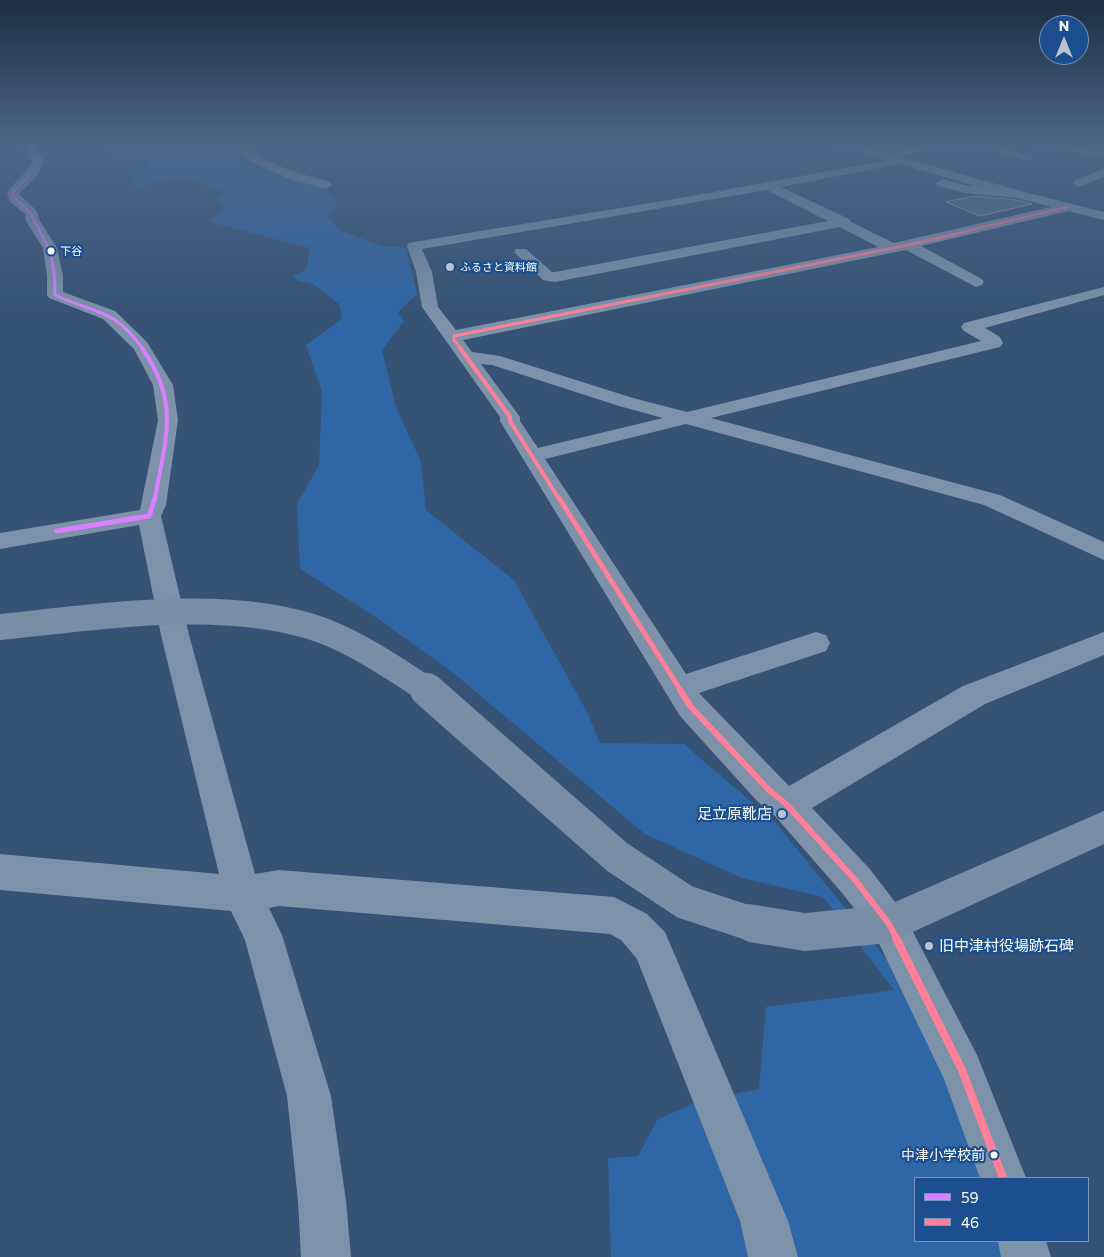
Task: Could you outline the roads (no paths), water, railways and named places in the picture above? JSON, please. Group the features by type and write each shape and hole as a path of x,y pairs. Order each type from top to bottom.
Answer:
{"main road":[{"path":"1043,201 1104,216"}],"street":[{"path":"17,201 31,213 33,221 50,248 56,276 55,295 109,315 141,346 163,385 168,420 154,505 149,516 175,635 242,894 263,935 309,1096 322,1201 326,1257"},
{"path":"687,201 414,246 424,272 430,307 448,333 454,336 900,247 1068,207"},
{"path":"800,201 976,282"},
{"path":"521,252 548,277 555,277 844,222"},
{"path":"533,456 994,343 994,341 970,327 1102,291"},
{"path":"454,336 454,340 510,417 510,421 691,707 769,790 787,805 856,881 889,924 962,1070 1004,1177"},
{"path":"467,357 494,360 555,381 689,419 992,500 1104,552"},
{"path":"0,541 149,516"},
{"path":"0,626 145,613 206,612 270,618 323,631 370,652 433,694 616,857 685,902 750,923 805,932 889,924 1104,827"},
{"path":"679,688 801,642"},
{"path":"787,805 974,695 1104,643"},
{"path":"0,872 242,894 279,888 614,916 634,927 651,946 764,1221 773,1257"},
{"path":"1022,1242 1026,1257"}],"place":[{"name":"下谷","path":"51,251"},
{"name":"ふるさと資料館","path":"450,267"},
{"name":"足立原靴店","path":"782,814"},
{"name":"旧中津村役場跡石碑","path":"929,946"},
{"name":"中津小学校前","path":"994,1155"}]}
